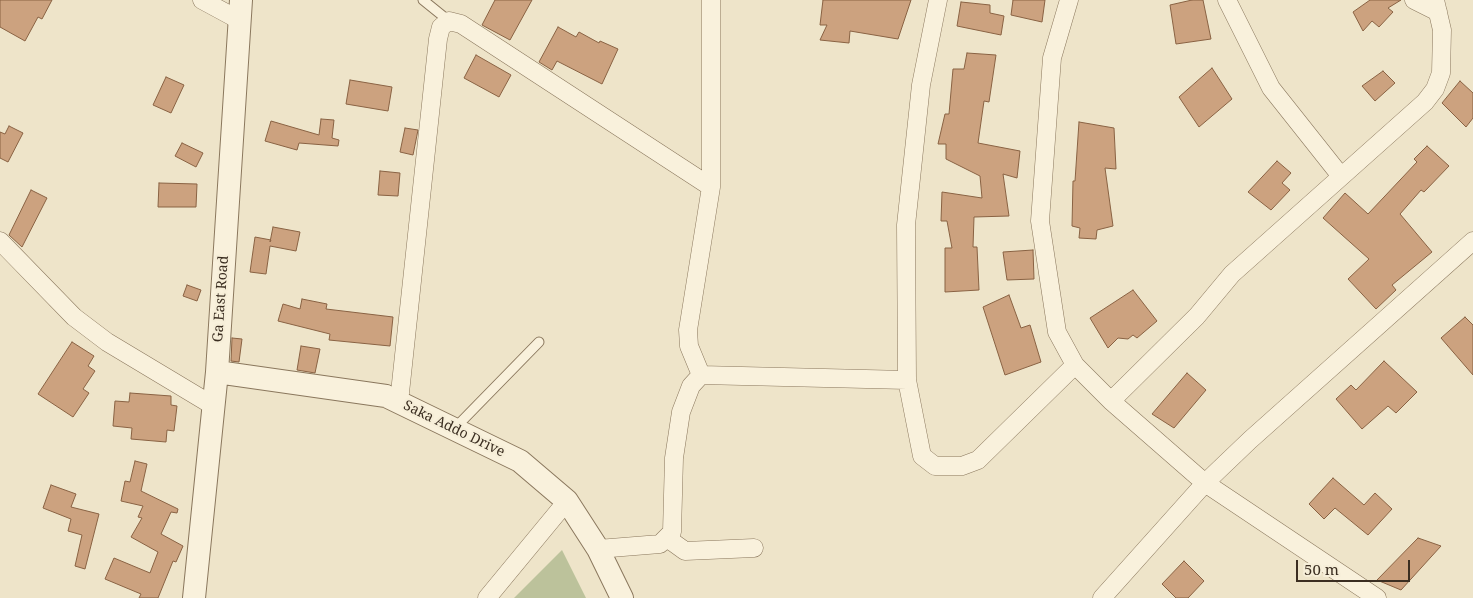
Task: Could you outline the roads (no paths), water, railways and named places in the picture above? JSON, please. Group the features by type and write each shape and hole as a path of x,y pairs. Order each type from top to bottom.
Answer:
{"street":[{"path":"202,0 240,10"},
{"path":"701,375 689,346 688,330 711,187 711,0"},
{"path":"938,0 921,85 906,225 907,380 922,456 935,466 962,466 978,460 1075,365"},
{"path":"1069,0 1052,58 1040,221 1056,332 1075,365 1111,401 1206,483 1377,598"},
{"path":"1227,0 1271,88 1340,175"},
{"path":"1111,401 1197,316 1232,274 1340,175 1425,102 1435,89 1441,73 1442,30 1436,6 1414,0"},
{"name":"Ga East Road","path":"194,598 212,405 217,372 240,10"},
{"path":"399,402 438,39 442,27 449,21 460,24 711,187"},
{"path":"0,241 74,317 107,342 212,405"},
{"path":"1102,598 1206,483 1250,440 1473,241"},
{"name":"Saka Addo Drive","path":"217,372 386,396 455,428 520,462 567,501 598,549 622,598"},
{"path":"598,549 660,544 672,532 674,458 681,412 691,386 701,375 907,380"},
{"path":"487,598 567,501"},
{"path":"667,538 685,551 754,548"}],"lane":[{"path":"423,0 449,21"},
{"path":"455,428 539,342"}]}
